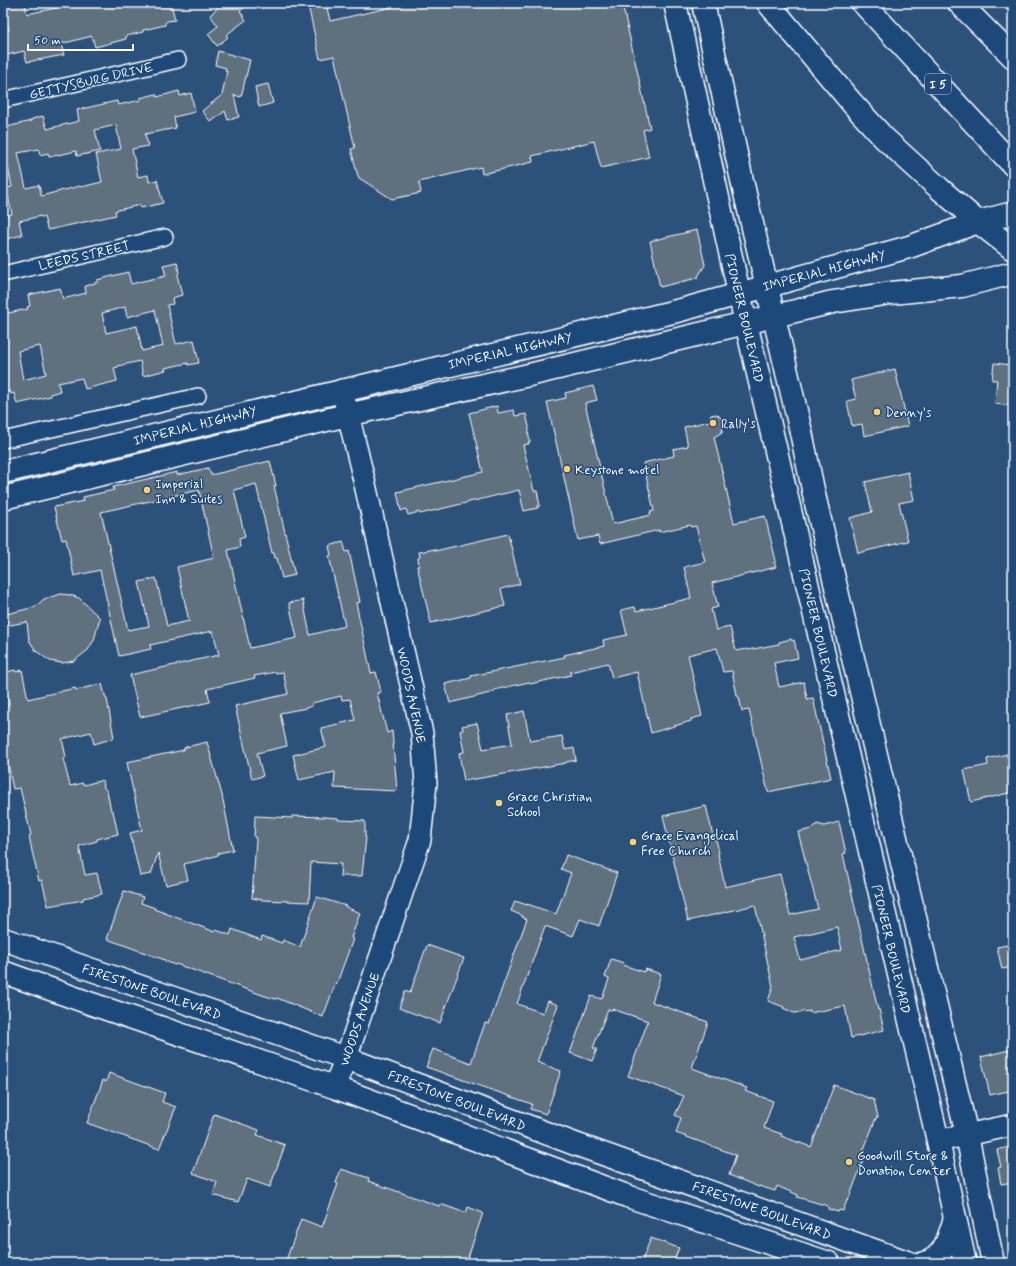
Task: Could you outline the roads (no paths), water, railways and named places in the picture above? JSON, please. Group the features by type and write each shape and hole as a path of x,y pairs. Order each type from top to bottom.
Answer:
{"main road":[{"name":"PIONEER BOULEVARD","path":"675,3 746,324 938,1141 965,1263"},
{"name":"PIONEER BOULEVARD","path":"703,3 743,185 817,506 967,1135 993,1263"},
{"path":"768,3 852,103 884,138 978,222 1013,249"},
{"name":"I 5","path":"863,3 1013,165"},
{"path":"959,3 1013,57"},
{"name":"IMPERIAL HIGHWAY","path":"3,472 681,310 766,285 909,247 978,222 1013,213"},
{"name":"IMPERIAL HIGHWAY","path":"3,498 347,415 746,324 833,302 891,293 962,286 1013,273"},
{"name":"FIRESTONE BOULEVARD","path":"3,939 346,1058 590,1149 910,1263"},
{"name":"FIRESTONE BOULEVARD","path":"3,972 334,1088 627,1196 828,1263"},
{"path":"924,1263 937,1257 942,1251 955,1218"}],"street":[{"name":"GETTYSBURG DRIVE","path":"3,100 178,60"},
{"name":"LEEDS STREET","path":"3,274 164,236"},
{"name":"WOODS AVENUE","path":"334,1088 346,1058 420,840 426,784 422,733 342,390"},
{"path":"3,440 198,396"},
{"path":"938,1141 1013,1125"}],"place":[{"name":"Denny's","path":"877,412"},
{"name":"Rally's","path":"713,423"},
{"name":"Keystone motel","path":"567,469"},
{"name":"Imperial Inn & Suites","path":"147,490"},
{"name":"Grace Christian School","path":"499,803"},
{"name":"Grace Evangelical Free Church","path":"633,842"},
{"name":"Goodwill Store & Donation Center","path":"849,1162"}]}
